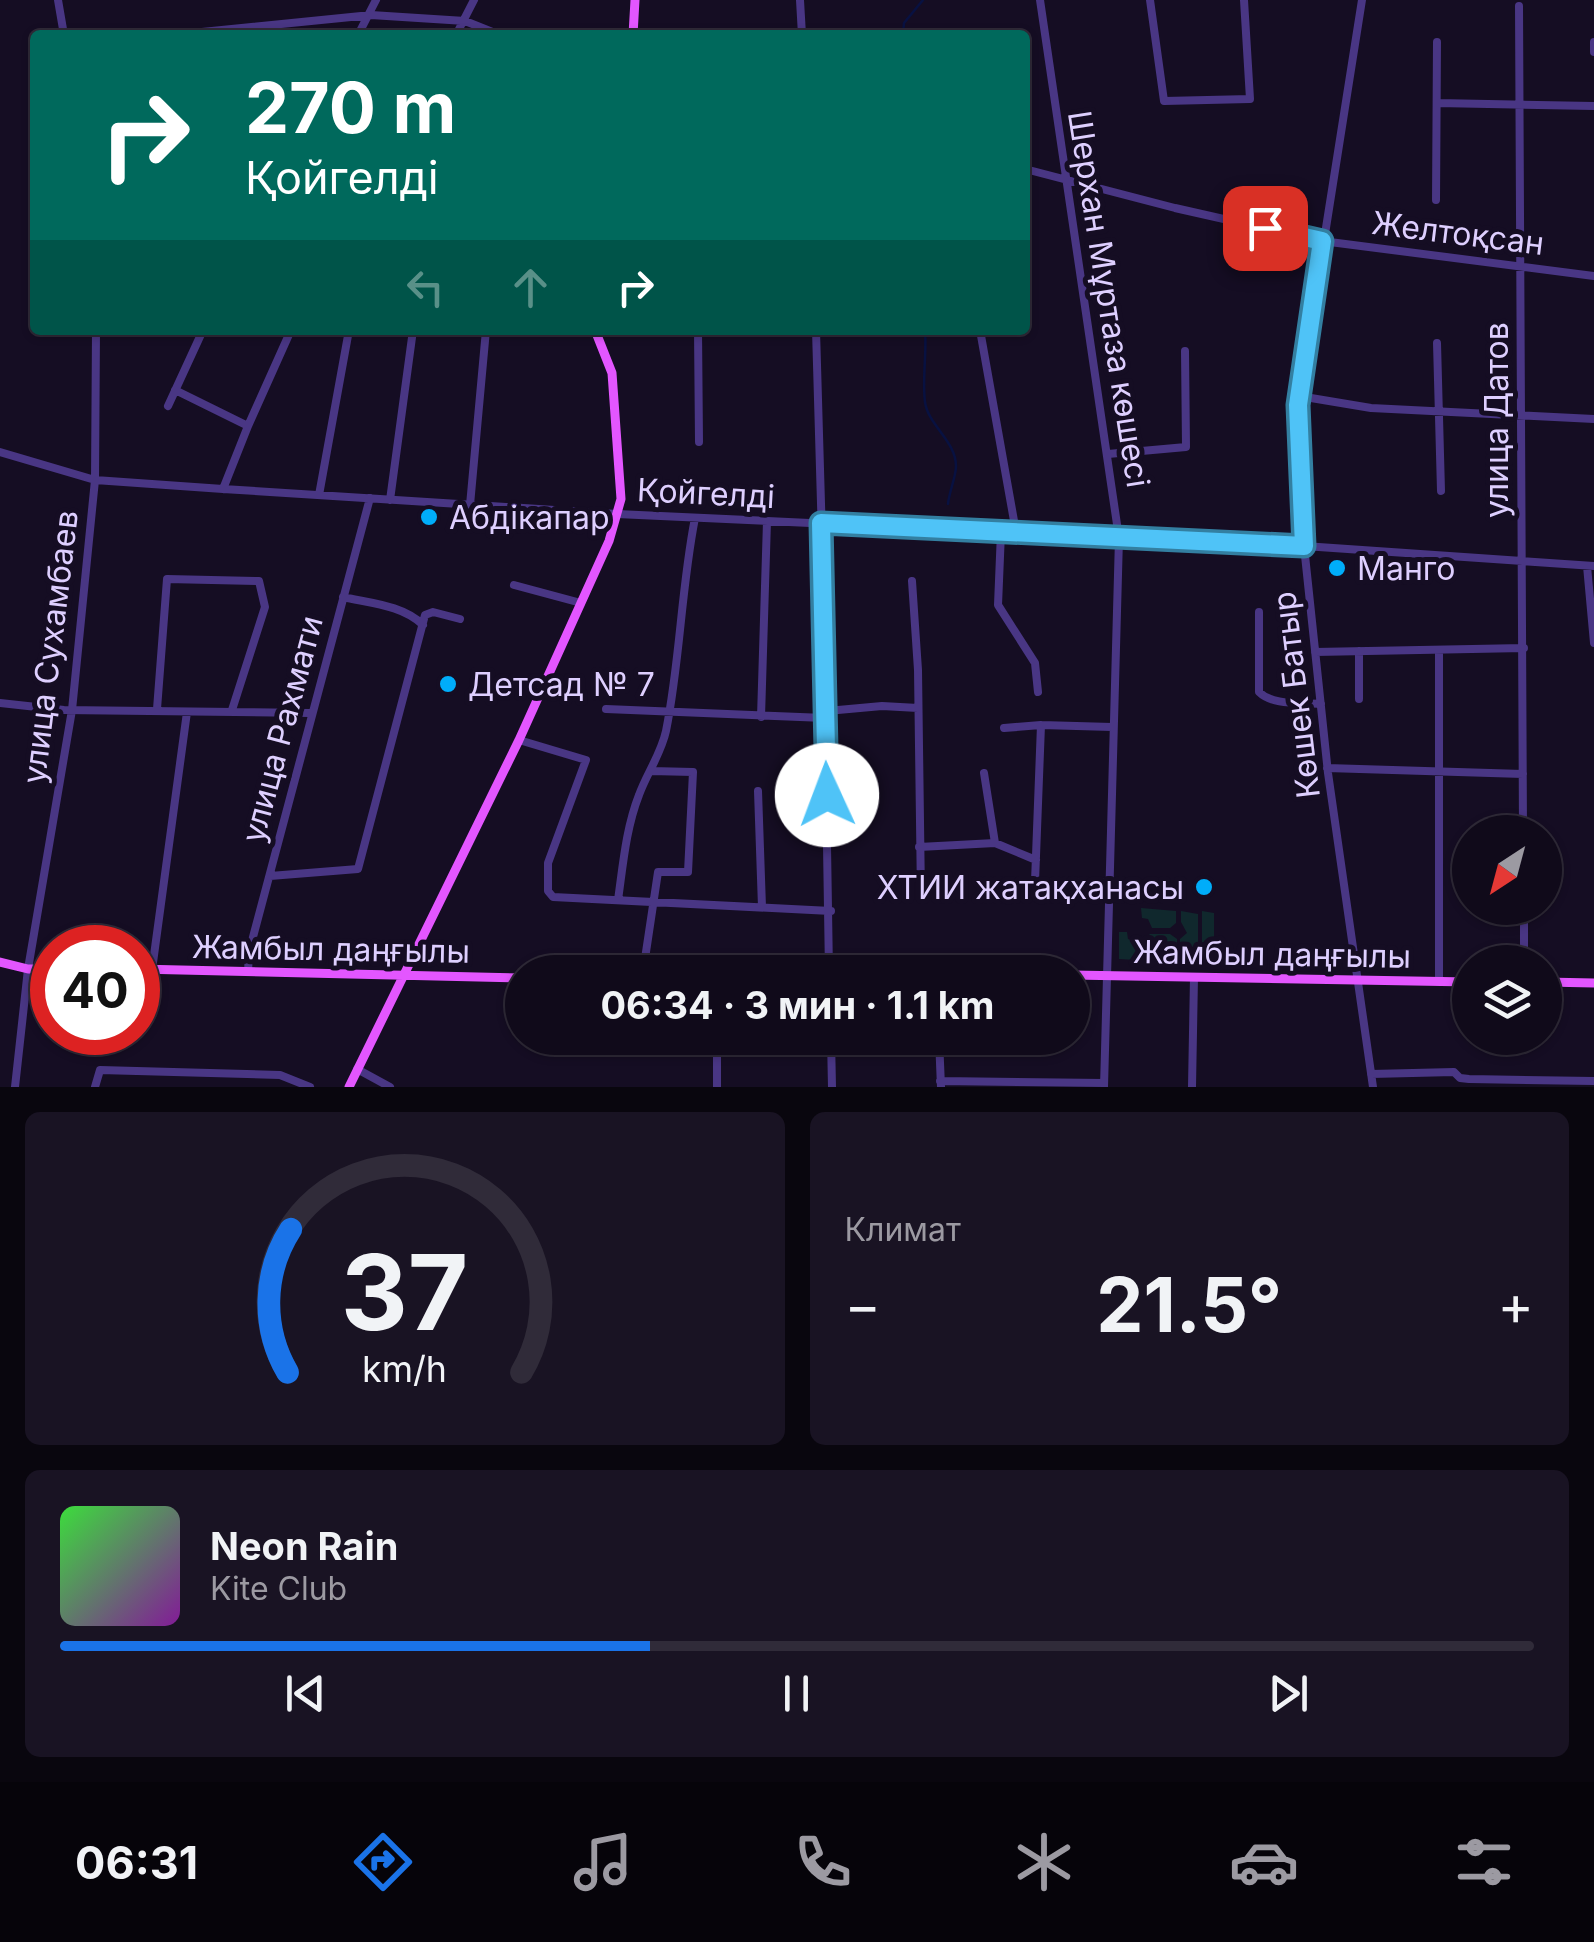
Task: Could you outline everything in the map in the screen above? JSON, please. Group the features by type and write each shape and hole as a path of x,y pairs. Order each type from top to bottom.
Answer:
{"main road":[{"path":"633,30 636,0"},
{"path":"348,1087 519,740 609,541 621,499 612,373 597,335"},
{"path":"0,962 28,969"},
{"name":"Жамбыл даңғылы","path":"160,970 505,978"},
{"name":"Жамбыл даңғылы","path":"1090,975 1452,982"},
{"path":"1562,983 1594,984"}],"street":[{"path":"58,0 63,30"},
{"path":"361,30 376,0"},
{"path":"459,30 474,0"},
{"path":"800,0 802,30"},
{"name":"Шерхан Мұртаза көшесі","path":"1040,0 1119,538 1104,1085"},
{"path":"1150,0 1163,100 1250,99 1244,0"},
{"name":"Көшек Батыр","path":"1362,0 1299,396 1304,546 1315,652 1373,1087"},
{"name":"улица Датов","path":"1518,6 1523,815"},
{"path":"215,30 371,15 465,20 488,30"},
{"path":"1436,200 1438,42"},
{"path":"1594,42 1594,52"},
{"path":"1438,104 1594,106"},
{"name":"Желтоқсан","path":"1030,170 1322,241 1594,276"},
{"name":"улица Сухамбаев","path":"15,1087 28,969 72,710 95,480 96,335"},
{"path":"168,406 201,335"},
{"path":"223,489 289,335"},
{"path":"319,495 348,335"},
{"path":"390,500 412,335"},
{"path":"470,505 486,335"},
{"path":"698,335 699,442"},
{"path":"816,335 830,955"},
{"path":"981,335 1016,532"},
{"path":"1437,342 1441,491"},
{"path":"1108,454 1186,447 1185,351"},
{"path":"175,390 248,426"},
{"path":"1299,396 1371,408 1594,418"},
{"name":"Қойгелді","path":"0,452 95,480 617,514 1304,546 1591,566"},
{"name":"улица Рахмати","path":"248,972 249,952 310,713 370,498"},
{"path":"618,900 628,831 639,794 664,738 670,710 683,580 695,518"},
{"path":"762,717 767,521"},
{"path":"1000,532 998,604 1035,663 1038,692"},
{"path":"1591,566 1594,644"},
{"path":"157,709 167,579 260,582 265,607 232,710"},
{"path":"912,581 920,897"},
{"path":"514,584 581,603"},
{"path":"343,597 394,608 423,624"},
{"path":"270,876 359,867 426,615 433,612 460,619"},
{"path":"1259,612 1259,692 1266,699 1321,704"},
{"path":"1315,652 1524,648"},
{"path":"1438,982 1440,650"},
{"path":"1358,651 1359,699"},
{"path":"0,703 72,710 310,713"},
{"path":"606,709 762,717 882,706 918,708"},
{"path":"158,925 187,712"},
{"path":"1037,894 1034,882 1041,725"},
{"path":"1004,728 1112,726"},
{"path":"519,740 586,760 548,864 549,894 831,911"},
{"path":"1328,768 1523,774"},
{"path":"645,955 658,872 688,872 694,772 651,770"},
{"path":"984,774 995,843"},
{"path":"758,791 762,908"},
{"path":"919,847 995,843 1036,860"},
{"path":"1034,882 1108,882"},
{"path":"1192,1087 1194,978"},
{"path":"717,1055 717,1087"},
{"path":"831,1055 832,1087"},
{"path":"939,1055 940,1084 1104,1085"},
{"path":"357,1069 390,1087"},
{"path":"95,1087 100,1070 280,1076 310,1087"},
{"path":"1371,1074 1454,1072 1460,1082 1594,1081"}],"green space":[{"path":"1141,908 1176,911 1176,923 1170,928 1152,928 1148,919 1142,918"},
{"path":"1181,911 1198,914 1198,960 1180,960 1180,939 1187,933"},
{"path":"1202,911 1214,913 1214,960 1202,959"},
{"path":"1119,932 1127,932 1128,939 1137,942 1136,960 1119,959"},
{"path":"1150,934 1170,934 1177,939 1177,961 1164,961 1163,946 1163,962 1140,961 1140,944"}],"waterway":[{"path":"903,30 904,23 923,0"},
{"path":"925,335 925,402 955,457 948,504"}],"place":[{"name":"Абдiкапар","path":"429,517"},
{"name":"Манго","path":"1337,568"},
{"name":"Детсад № 7","path":"448,684"},
{"name":"ХТИИ жатақханасы","path":"1204,887"}],"route":[{"path":"827,795 821,523 1304,546 1298,405 1322,241 1265,228"}]}
